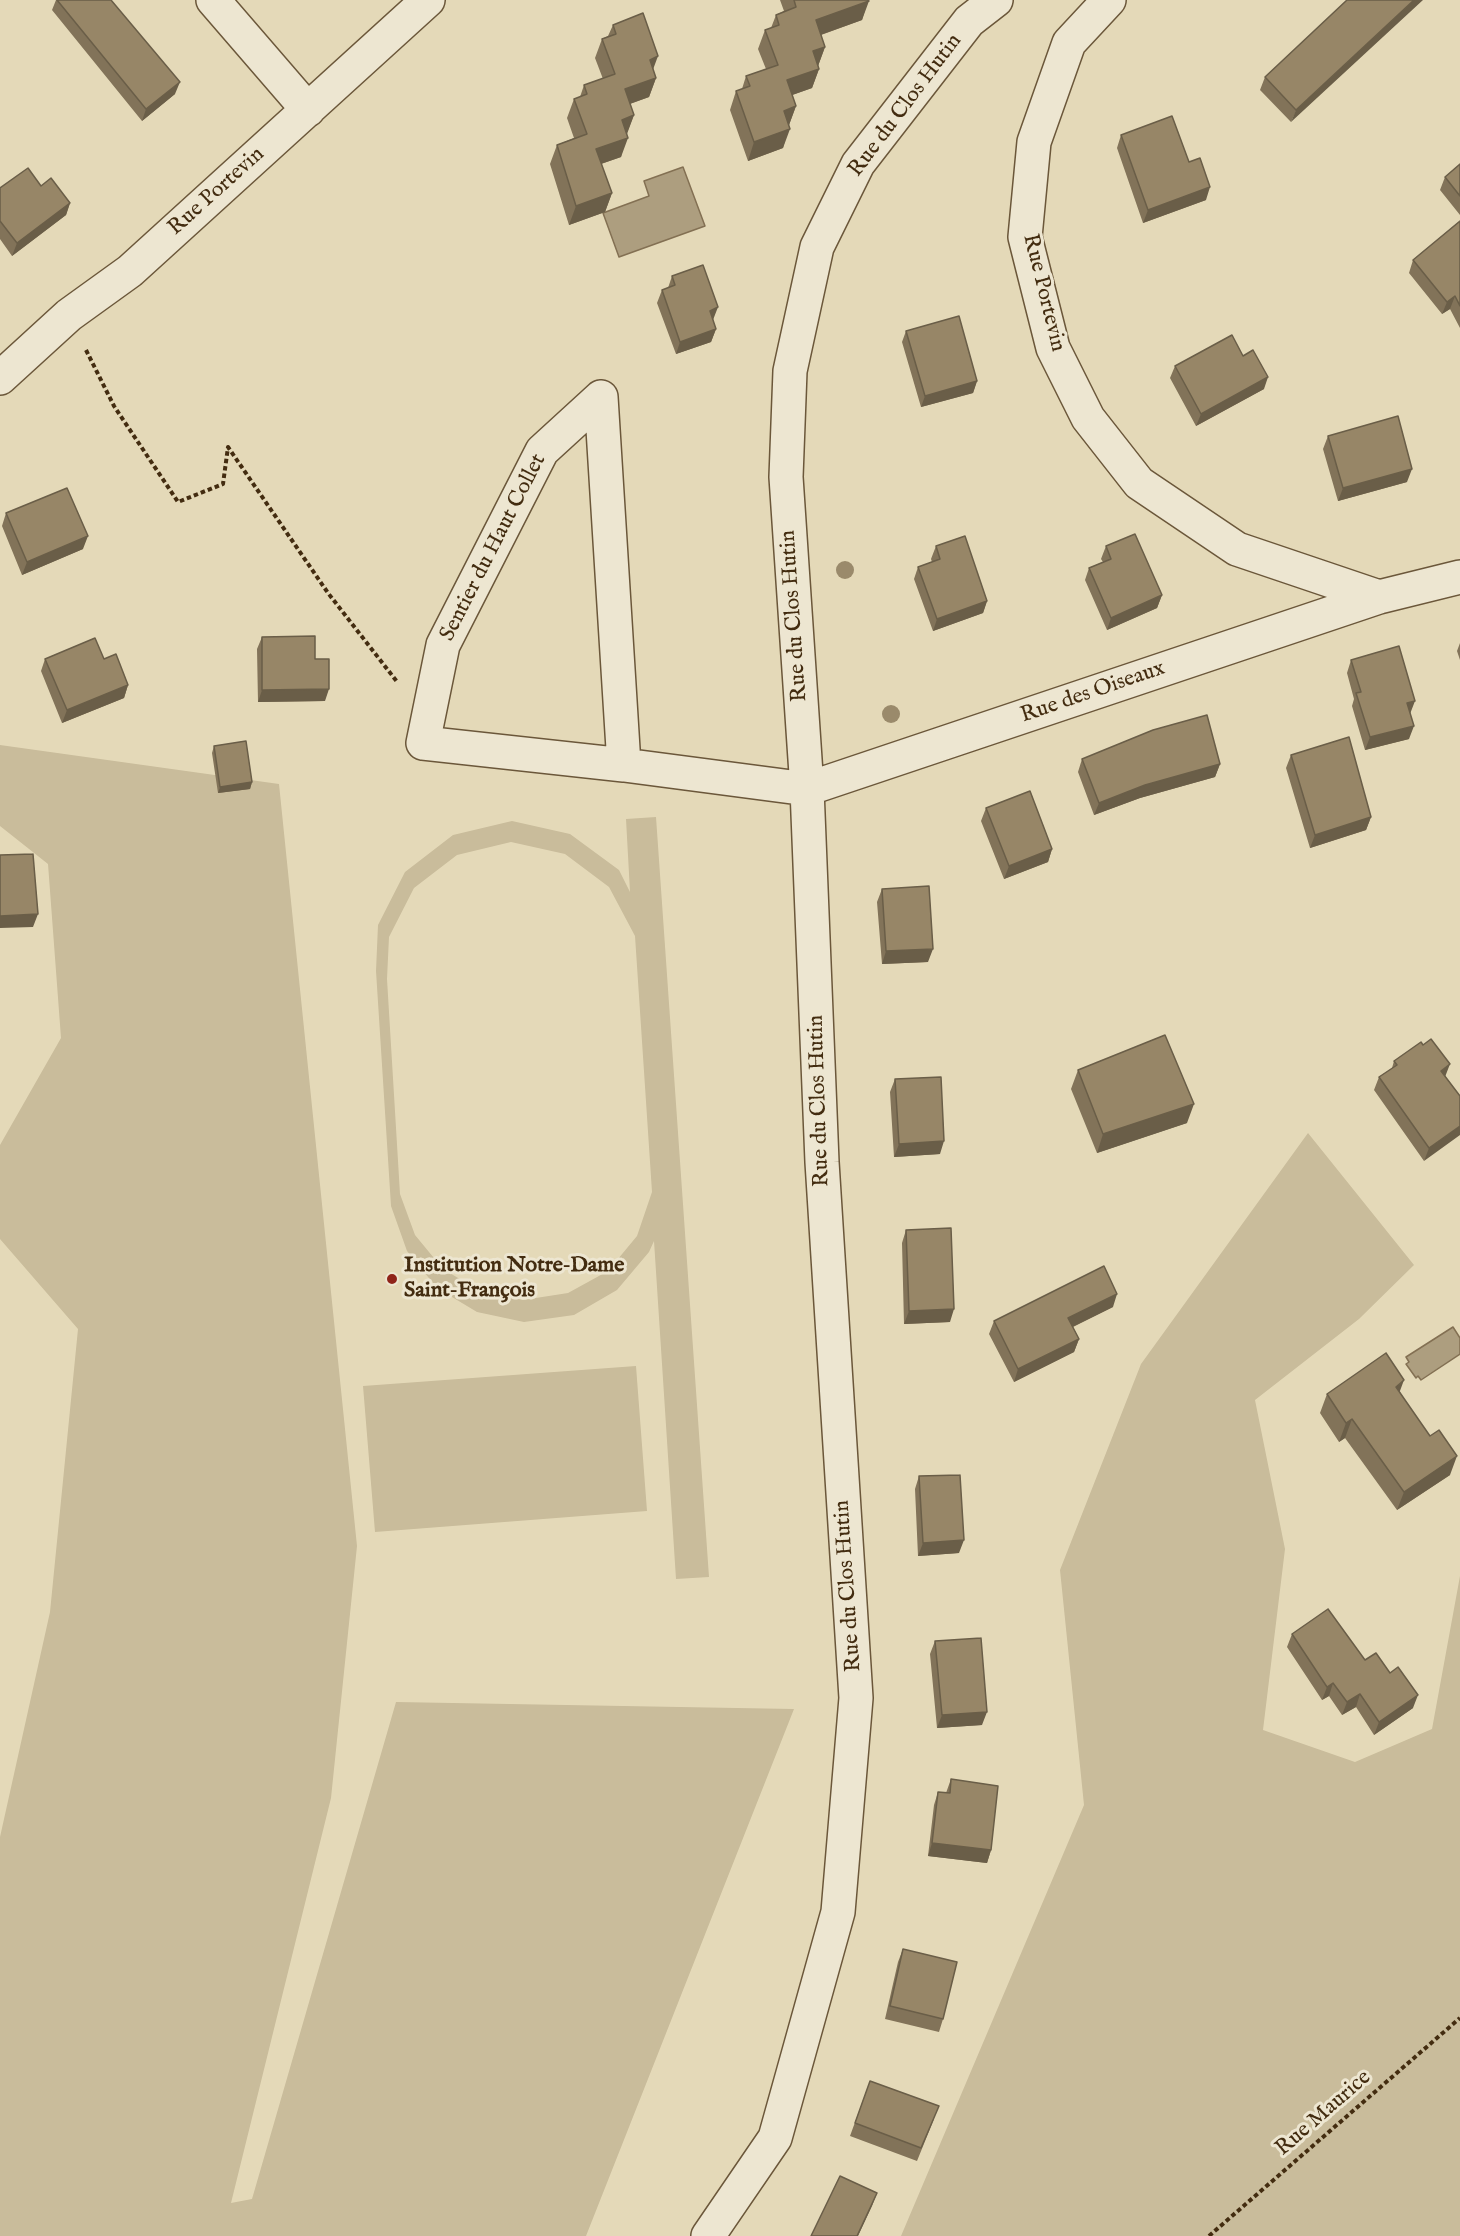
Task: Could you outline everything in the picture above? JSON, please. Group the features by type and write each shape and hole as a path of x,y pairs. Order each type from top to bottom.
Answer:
{"street":[{"path":"213,0 308,110"},
{"name":"Rue Portevin","path":"0,378 69,315 130,271 428,0"},
{"name":"Rue du Clos Hutin","path":"708,2236 775,2138 838,1912 856,1698 822,1162 807,789 786,477 790,371 817,247 858,164 969,21 996,0"},
{"name":"Rue Portevin","path":"1108,0 1069,43 1034,142 1025,237 1053,348 1088,418 1139,483 1237,549 1379,597"},
{"name":"Sentier du Haut Collet","path":"624,765 601,397 542,451 443,645 423,743 624,765 807,789"},
{"path":"1379,597 1460,577"},
{"name":"Rue des Oiseaux","path":"807,789 1379,597"}],"path":[{"path":"69,315 114,406 178,502 223,484 228,447 328,593 427,721"},
{"name":"Rue Maurice","path":"1209,2236 1460,2018"}],"shaded area":[{"path":"683,167 705,226 619,257 603,213 649,196 644,181"},
{"path":"0,745 279,784 357,1546 331,1798 231,2203 252,2199 396,1702 794,1709 586,2236 0,2236 0,1837 50,1612 78,1329 0,1239 0,1145 61,1038 48,864 0,826"},
{"path":"656,817 709,1577 676,1579 654,1241 649,1252 617,1290 574,1315 524,1322 477,1312 437,1288 407,1251 391,1206 376,971 378,925 405,872 453,835 512,821 570,834 619,870 630,892 626,819","holes":["511,842 565,854 609,887 635,936 652,1192 637,1236 608,1271 568,1293 523,1300 480,1291 443,1269 415,1235 400,1194 387,979 389,937 414,888 457,855"]},
{"path":"1308,1133 1414,1265 1359,1319 1255,1400 1285,1549 1263,1730 1355,1762 1432,1729 1460,1576 1460,2236 901,2236 1084,1805 1060,1570 1141,1364"},
{"path":"1453,1327 1460,1338 1460,1354 1421,1380 1418,1376 1416,1378 1406,1364 1409,1362 1406,1357"},
{"path":"636,1366 647,1511 375,1532 363,1386"}],"building":[{"path":"57,0 111,0 180,82 146,109"},
{"path":"794,0 869,1 816,20 825,47 813,51 819,69 787,80 796,106 784,111 790,129 754,142 736,91 750,86 746,76 778,65 765,30 779,25 776,15 796,7"},
{"path":"1347,0 1414,0 1296,110 1265,77"},
{"path":"643,13 658,56 650,60 656,78 625,89 634,115 622,120 628,138 596,149 612,193 576,206 557,145 587,134 574,99 587,94 584,85 615,74 602,39 616,34 613,25"},
{"path":"1172,116 1189,162 1200,158 1210,187 1148,210 1121,135"},
{"path":"1460,164 1460,196 1445,177"},
{"path":"28,168 41,186 51,178 70,203 17,243 0,221 0,188"},
{"path":"1460,221 1460,306 1455,296 1447,302 1413,260"},
{"path":"703,265 718,307 710,311 716,329 680,342 662,290 675,285 672,276"},
{"path":"959,316 977,381 925,396 906,331"},
{"path":"1232,335 1243,356 1253,350 1268,377 1201,414 1175,366"},
{"path":"1398,416 1412,469 1343,488 1328,436"},
{"path":"67,488 88,536 27,562 6,513"},
{"path":"1135,534 1162,595 1111,618 1089,568 1111,559 1106,546"},
{"path":"965,536 987,601 937,619 918,567 940,559 936,546"},
{"path":"315,636 315,659 329,659 329,689 262,690 262,637"},
{"path":"95,638 104,659 116,654 128,685 67,710 45,659"},
{"path":"1399,646 1415,701 1407,703 1414,726 1370,737 1356,693 1361,692 1351,660"},
{"path":"1207,715 1220,764 1145,785 1099,803 1082,759 1153,730"},
{"path":"1349,737 1371,817 1315,835 1291,755"},
{"path":"246,741 252,782 220,787 214,746"},
{"path":"1030,791 1052,849 1009,866 986,808"},
{"path":"33,854 38,914 0,916 0,855"},
{"path":"929,886 933,949 886,951 882,889"},
{"path":"1165,1035 1194,1104 1103,1134 1078,1070"},
{"path":"1431,1039 1450,1064 1441,1071 1460,1096 1460,1126 1429,1148 1379,1077 1397,1065 1394,1061 1421,1042 1423,1045"},
{"path":"941,1077 944,1141 899,1144 895,1079"},
{"path":"951,1228 954,1309 909,1311 906,1230"},
{"path":"1104,1266 1117,1294 1068,1318 1079,1339 1018,1369 994,1321"},
{"path":"1386,1353 1404,1380 1396,1387 1430,1436 1439,1430 1457,1456 1404,1492 1352,1419 1346,1423 1327,1394"},
{"path":"960,1475 964,1540 923,1543 919,1476"},
{"path":"1328,1609 1365,1660 1376,1653 1390,1673 1398,1667 1418,1695 1379,1722 1360,1694 1347,1702 1333,1683 1327,1687 1292,1634"},
{"path":"981,1638 987,1712 942,1715 935,1641"},
{"path":"951,1779 998,1786 991,1850 932,1843 938,1792 950,1793"},
{"path":"903,1949 957,1962 943,2019 890,2006"},
{"path":"870,2081 939,2106 921,2148 855,2123"},
{"path":"840,2176 877,2193 857,2236 811,2236"}],"place":[{"name":"Institution Notre‐Dame Saint‐François","path":"392,1279"}]}
